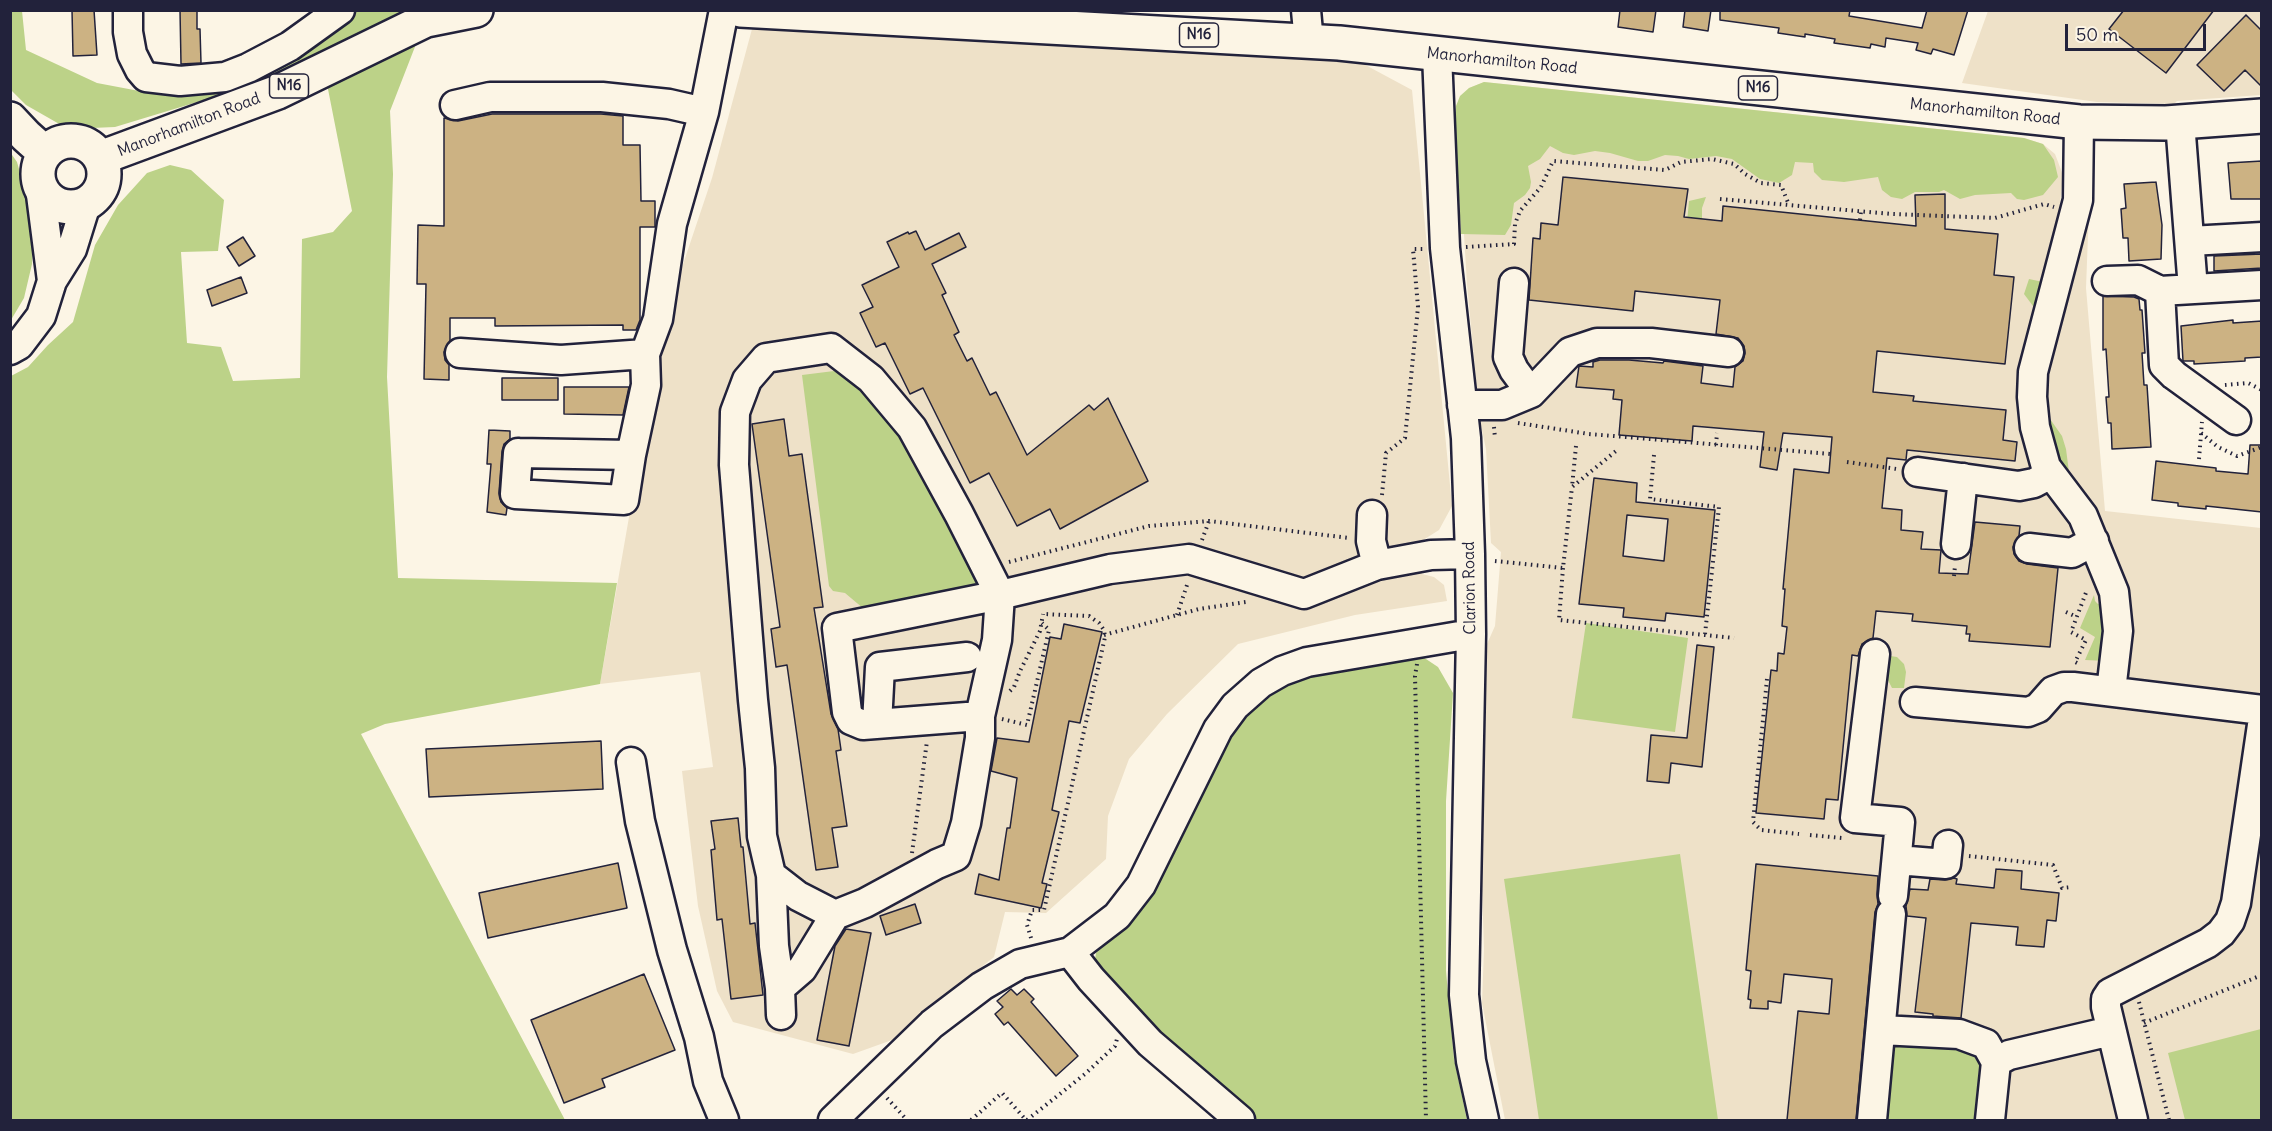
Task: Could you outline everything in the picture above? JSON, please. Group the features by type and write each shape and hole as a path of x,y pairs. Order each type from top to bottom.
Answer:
{"highway":[{"name":"Manorhamilton Road","path":"100,158 278,92 423,15 476,10"},
{"name":"Manorhamilton Road","path":"740,10 1306,26 1437,54 2079,122 2180,122 2262,116"},
{"path":"10,119 45,153"},
{"path":"74,141 85,144 93,150 100,158 104,179 94,198 86,204 64,207 45,196 40,187 38,169 45,153 63,142 74,141"}],"street":[{"path":"128,10 128,32 132,54 140,70 146,77 180,81 225,77 248,68 290,46 340,10"},
{"path":"631,455 646,385 645,354 658,319 672,224 704,112 724,10"},
{"name":"Clarion Road","path":"1437,54 1454,248 1462,405 1483,558 1471,634 1464,996 1471,1061 1484,1120"},
{"path":"455,105 490,97 602,97 669,104 704,112"},
{"path":"2079,122 2078,200 2032,381 2035,426 2046,467 2083,516 2114,592 2118,632 2112,679"},
{"path":"2180,122 2193,289"},
{"path":"40,187 52,281"},
{"path":"10,350 19,345 42,316 52,281 72,249 86,204"},
{"path":"2190,241 2262,237"},
{"path":"2107,280 2138,280 2160,291 2262,285"},
{"path":"1514,283 1508,357 1514,370 1531,393"},
{"path":"2160,291 2164,365 2174,375 2213,395 2236,420"},
{"path":"1462,405 1503,405 1531,393 1570,352 1597,343 1651,343 1728,352"},
{"path":"831,348 871,379 912,428 959,514 1011,593 997,640 980,716 980,738 966,823 956,856 865,903 835,915 781,1002 774,946 771,875 762,836 760,768 734,465 735,412 747,380 766,357 831,348"},
{"path":"460,353 561,360 645,354"},
{"path":"1918,472 2019,486 2034,483 2051,474"},
{"path":"1955,557 1963,478"},
{"path":"1377,508 1371,541 1377,565"},
{"path":"2029,548 2072,553 2094,541"},
{"path":"980,716 863,725 851,720 847,712 837,628 1011,593 1110,569 1189,559 1304,594 1377,565 1431,555 1483,558"},
{"path":"833,1120 932,1024 982,986 1020,964 1070,952 1117,916 1140,885 1218,729 1235,706 1261,683 1282,671 1307,662 1471,634"},
{"path":"1872,1120 1900,822 1855,818 1875,654"},
{"path":"878,724 880,667 967,657"},
{"path":"1915,702 2028,712 2038,708 2054,691 2064,687 2112,679 2262,710"},
{"path":"2133,1120 2111,1031 2106,999 2110,993 2208,944 2230,921 2236,903 2262,725"},
{"path":"631,762 640,821 672,950 699,1037 708,1081 724,1120"},
{"path":"1897,860 1948,851"},
{"path":"771,875 798,896 835,915"},
{"path":"1070,952 1091,979 1136,1028 1240,1120"},
{"path":"1881,1030 1959,1034 1986,1044 1996,1062 1990,1120"},
{"path":"1996,1062 2010,1055 2111,1031"}],"path":[{"path":"1377,508 1386,453 1405,438 1418,307 1413,249 1514,244 1515,224 1520,211 1541,187 1553,161 1665,170 1682,162 1712,159 1734,164 1745,174 1761,183 1781,185 1789,205"},
{"path":"1720,199 1861,211 1995,218 2044,204 2075,213"},
{"path":"1860,220 1861,211"},
{"path":"2199,459 2203,414 2213,395 2233,383 2248,383 2262,390"},
{"path":"1494,419 1495,438"},
{"path":"1515,423 1589,434 1831,454"},
{"path":"1716,445 1717,433"},
{"path":"2201,433 2218,447 2237,456 2262,447"},
{"path":"1576,446 1559,620 1734,638"},
{"path":"1572,487 1616,451"},
{"path":"1653,455 1650,499 1719,507 1705,634"},
{"path":"1847,462 1918,472"},
{"path":"1954,576 1955,557"},
{"path":"1483,558 1563,568"},
{"path":"1177,615 1195,560"},
{"path":"2105,568 2094,573 2072,632 2086,640 2075,662 2112,679"},
{"path":"1011,593 1044,614 1089,616 1099,622 1104,630 1105,638 1044,909 1032,910 1027,925 1037,959"},
{"path":"2066,612 2077,617"},
{"path":"1008,693 1014,687 1023,663 1040,632 1044,614"},
{"path":"980,716 1027,725 1048,630 1042,622"},
{"path":"1422,643 1415,676 1426,1120"},
{"path":"1767,680 1753,822 1761,830 1799,834"},
{"path":"906,859 912,854 929,720"},
{"path":"1948,851 2053,865 2062,888 2072,887"},
{"path":"2144,1023 2262,975"},
{"path":"2133,981 2169,1120"},
{"path":"970,1120 1002,1093 1027,1120 1085,1074 1115,1046 1119,1032"},
{"path":"872,1081 907,1120"}],"shaded area":[{"path":"1988,11 2261,11 2261,95 2177,101 2174,104 2097,102 1962,83"},
{"path":"752,29 867,30 1046,39 1358,61 1412,90 1452,506 1439,530 1420,542 1422,574 1434,577 1444,585 1447,601 1355,615 1238,644 1167,714 1129,759 1108,816 1106,859 1046,913 1005,912 994,957 956,987 906,1035 853,1054 733,1022 717,991 698,906 682,771 713,767 700,672 600,684 641,448 670,303 712,178"},
{"path":"1484,82 2024,138 2043,144 2055,154 2063,175 2060,204 2089,209 2086,288 2105,511 2261,528 2261,1120 1505,1120 1482,1003 1484,949 1481,857 1487,644 1495,626 1501,552 1491,543 1486,449 1480,421 1463,218 1464,94 1469,88"}],"green space":[{"path":"10,11 22,11 26,50 97,83 155,94 216,90 309,47 358,11 400,11 398,20 273,79 115,127 68,129 26,105 11,90"},
{"path":"418,39 390,111 393,174 387,377 398,578 617,583 600,684 385,724 361,734 565,1120 11,1120 11,376 28,367 73,322 95,245 118,205 147,173 170,165 191,170 224,200 218,251 181,252 187,343 221,347 233,381 300,378 302,239 333,232 352,211 326,79"},
{"path":"1484,82 2024,138 2043,144 2054,160 2058,177 2043,195 2024,200 2017,199 2011,193 1975,195 1960,199 1944,190 1915,192 1902,199 1891,197 1882,190 1878,177 1844,182 1822,180 1814,172 1813,163 1795,162 1792,175 1779,183 1760,179 1732,159 1716,156 1689,159 1665,155 1648,161 1638,161 1595,151 1574,155 1563,153 1550,146 1540,159 1528,166 1530,188 1514,203 1511,225 1505,235 1461,234 1456,106 1460,96 1469,88"},
{"path":"10,152 17,162 34,223 32,264 24,298 11,320"},
{"path":"1706,197 1702,208 1702,221 1687,222 1689,201"},
{"path":"2029,279 2043,282 2036,310 2024,294"},
{"path":"834,371 870,386 910,438 984,588 870,614 845,593 833,591 829,586 802,375"},
{"path":"2043,409 2062,436 2070,480 2054,462"},
{"path":"2094,595 2098,604 2107,602 2107,661 2085,660 2095,637 2080,628"},
{"path":"1586,623 1688,638 1675,732 1572,718"},
{"path":"1877,654 1897,657 1904,664 1906,672 1904,688 1892,688 1887,678 1881,674"},
{"path":"1423,657 1438,667 1453,693 1446,801 1446,971 1454,1059 1467,1120 1250,1120 1105,980 1095,960 1096,953 1111,935 1245,714 1264,697 1284,686 1322,673"},
{"path":"1680,854 1718,1120 1539,1120 1504,879"},
{"path":"2261,1029 2261,1120 2185,1120 2168,1053"},
{"path":"1895,1041 1964,1046 1980,1059 1974,1120 1887,1120"}],"building":[{"path":"72,10 94,10 97,55 73,56"},
{"path":"180,10 197,10 201,63 181,64"},
{"path":"1620,10 1656,10 1653,32 1618,27"},
{"path":"1685,10 1711,10 1708,31 1683,27"},
{"path":"1720,10 1850,10 1849,16 1922,28 1927,10 1968,10 1954,55 1933,49 1931,54 1916,50 1918,43 1886,38 1885,47 1871,44 1870,48 1834,43 1835,39 1805,34 1805,37 1778,33 1779,28 1720,20"},
{"path":"2124,10 2214,10 2166,73 2109,29"},
{"path":"2246,15 2262,31 2262,87 2245,70 2224,91 2197,65"},
{"path":"492,114 623,116 623,145 640,145 641,201 655,201 655,227 640,227 640,320 636,330 623,330 623,325 495,326 495,318 450,318 450,341 444,352 445,360 449,365 449,380 424,379 426,284 417,284 418,225 444,226 444,118 458,121"},
{"path":"2262,161 2262,199 2231,199 2228,163"},
{"path":"1563,177 1688,189 1684,217 1722,221 1723,206 1916,226 1915,195 1945,194 1945,229 1998,234 1994,275 2014,277 2005,364 1877,351 1873,392 1914,396 1913,401 2006,410 2003,440 2017,442 2015,461 1907,450 1906,460 1887,458 1882,508 1902,510 1901,530 1923,532 1921,549 1941,550 1939,573 1968,574 1975,522 2020,526 2019,536 2013,547 2014,554 2019,561 2058,568 2050,647 1969,641 1970,634 1966,634 1967,626 1912,621 1913,614 1876,611 1873,638 1862,644 1858,656 1852,655 1838,800 1826,799 1824,819 1756,813 1771,670 1777,671 1778,653 1784,654 1787,627 1782,626 1785,589 1783,589 1794,469 1829,473 1832,437 1783,433 1777,470 1760,467 1764,432 1693,426 1692,441 1619,435 1622,400 1613,399 1614,390 1576,387 1579,366 1593,367 1593,362 1600,360 1629,360 1663,363 1664,361 1703,366 1701,383 1733,387 1735,367 1743,361 1744,346 1738,338 1716,334 1720,300 1635,291 1633,311 1529,300 1533,238 1540,239 1541,223 1558,225"},
{"path":"2156,182 2162,225 2161,259 2129,261 2128,238 2123,238 2121,209 2126,208 2124,184"},
{"path":"916,231 925,250 959,233 966,247 932,264 946,293 942,295 959,332 954,335 967,361 972,358 990,395 996,392 1027,455 1089,405 1094,410 1108,398 1148,481 1060,529 1050,509 1017,526 989,473 970,483 923,388 910,394 885,343 876,347 860,313 873,307 862,285 899,267 887,242 908,232 909,234"},
{"path":"243,237 255,256 239,266 227,247"},
{"path":"2262,254 2262,268 2214,271 2214,256"},
{"path":"241,277 247,293 212,306 207,290"},
{"path":"2103,296 2139,299 2140,310 2142,310 2145,353 2142,353 2144,385 2147,385 2151,447 2112,449 2111,423 2108,423 2106,397 2109,397 2106,349 2103,350"},
{"path":"2233,320 2233,323 2262,321 2262,357 2245,358 2245,361 2194,364 2194,361 2183,361 2181,326"},
{"path":"502,378 558,378 558,400 502,400"},
{"path":"564,387 629,387 623,415 564,414"},
{"path":"784,419 789,456 802,454 823,607 814,608 831,714 838,729 841,750 836,751 847,826 832,828 838,867 816,870 787,665 776,667 771,629 780,627 752,424"},
{"path":"489,430 510,431 510,439 504,444 502,452 499,493 501,502 507,508 506,515 487,512 491,464 487,464"},
{"path":"2250,445 2262,445 2262,512 2206,506 2206,509 2178,506 2178,503 2152,500 2156,461 2248,474"},
{"path":"1594,478 1637,483 1636,502 1715,510 1704,617 1666,613 1665,621 1623,617 1624,608 1579,604","holes":["1627,515 1668,519 1664,561 1623,556"]},
{"path":"1064,624 1102,632 1080,723 1069,721 1052,810 1059,812 1042,883 1047,884 1041,908 975,894 979,874 999,880 1007,828 1010,828 1017,778 991,771 997,738 1029,742 1050,637 1061,639"},
{"path":"1697,645 1714,647 1702,767 1671,763 1669,783 1647,781 1651,735 1687,738"},
{"path":"601,741 603,789 429,797 426,749"},
{"path":"738,818 750,924 755,923 763,995 731,999 722,919 717,920 711,850 715,849 711,821"},
{"path":"618,863 627,908 488,938 479,893"},
{"path":"1756,864 1878,876 1878,904 1875,912 1856,1120 1787,1120 1798,1011 1829,1014 1832,979 1784,974 1781,1003 1768,1001 1768,1009 1750,1008 1751,1000 1748,999 1751,971 1746,970"},
{"path":"1996,869 2022,871 2021,889 2059,893 2056,921 2047,920 2044,947 2016,945 2018,927 1971,923 1961,1018 1915,1012 1926,918 1907,916 1906,906 1910,889 1928,890 1930,879 1954,878 1957,879 1956,884 1994,888"},
{"path":"915,904 921,923 886,935 880,916"},
{"path":"846,929 871,933 849,1046 817,1040 835,946"},
{"path":"644,974 675,1050 602,1079 605,1087 564,1103 531,1020"},
{"path":"1011,989 1017,995 1024,989 1034,999 1031,1002 1078,1056 1056,1076 1008,1022 1004,1025 995,1014 1003,1007 997,1001"}]}
